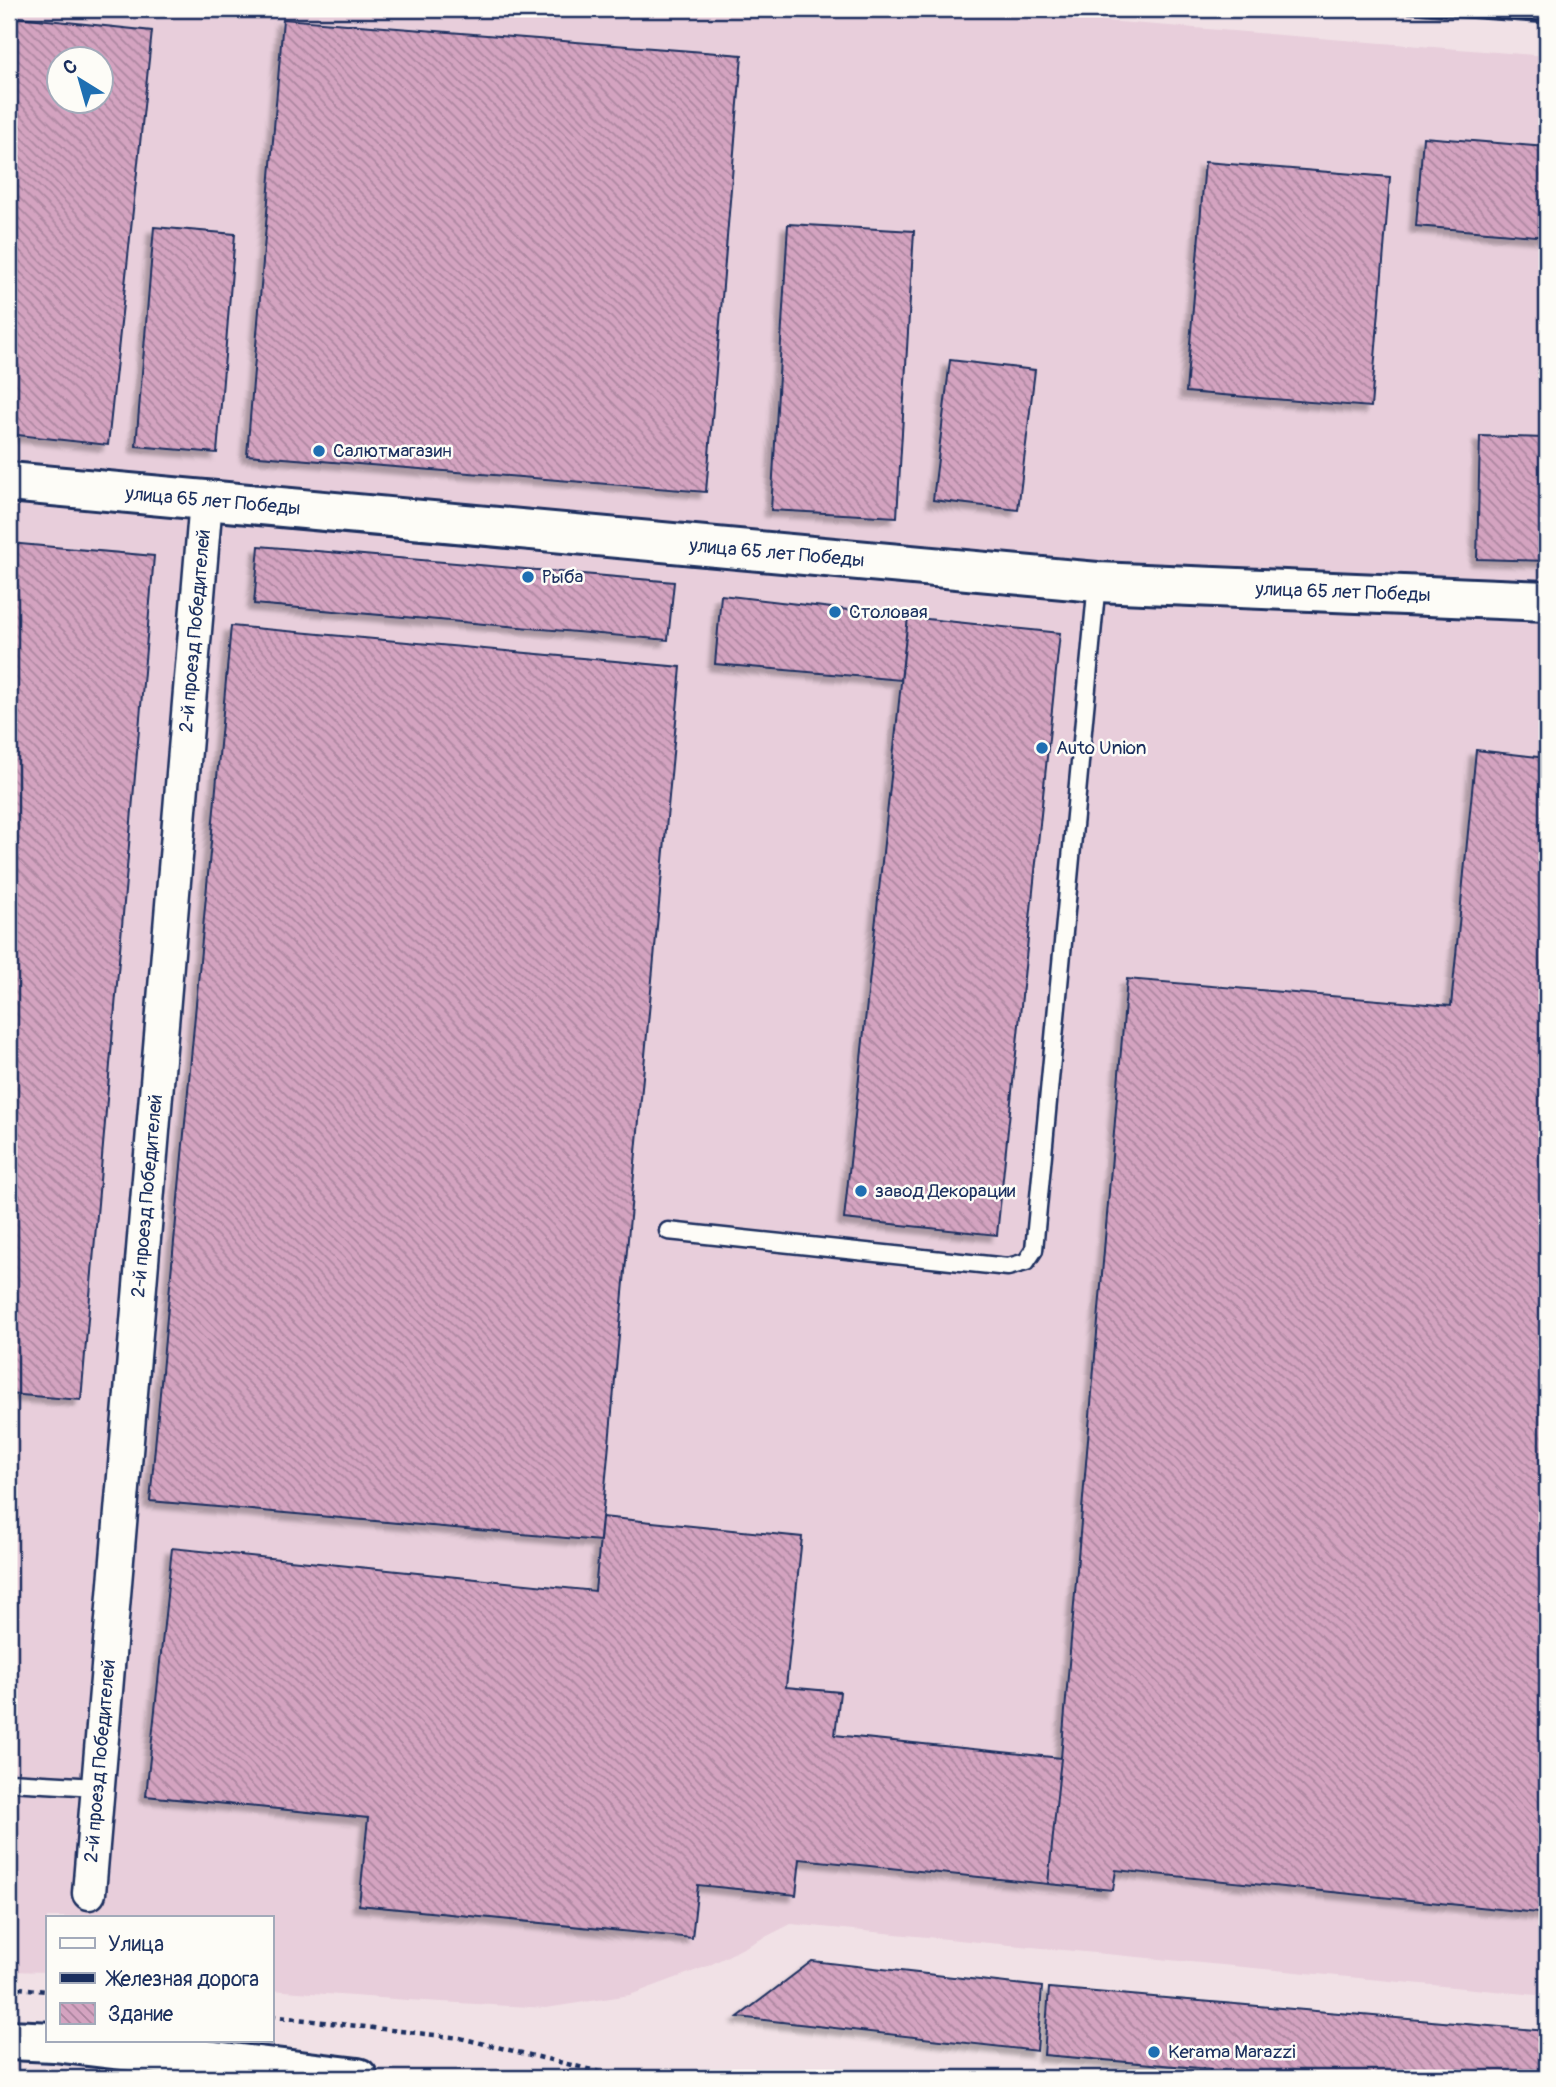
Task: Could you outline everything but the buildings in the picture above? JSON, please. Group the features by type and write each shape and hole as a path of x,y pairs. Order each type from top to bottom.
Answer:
{"street":[{"name":"улица 65 лет Победы","path":"9,482 1097,582 1547,601"},
{"name":"2-й проезд Победителей","path":"89,1893 206,500"},
{"path":"9,2040 46,2042"},
{"path":"54,2042 358,2078"}],"lane":[{"path":"668,1231 1008,1267 1026,1262 1034,1250 1097,582"},
{"path":"9,1782 97,1787"}],"path":[{"path":"9,1987 46,1991"},
{"path":"273,2016 460,2038 625,2078"}],"shaded area":[{"path":"9,9 954,9 1547,56 1547,1996 791,1924 708,1966 630,1995 546,2008 273,1990 273,1916 46,1916 46,1972 9,1971"}],"railway":[{"path":"1368,9 1547,22"}],"place":[{"name":"Салютмагазин","path":"319,451"},
{"name":"Рыба","path":"528,577"},
{"name":"Столовая","path":"835,612"},
{"name":"Auto Union","path":"1042,748"},
{"name":"завод Декорации","path":"861,1191"},
{"name":"Kerama Marazzi","path":"1154,2052"}]}
